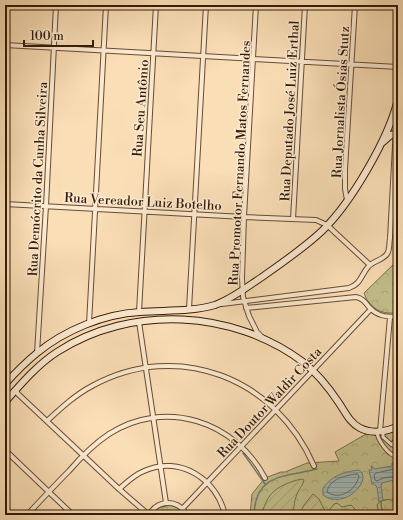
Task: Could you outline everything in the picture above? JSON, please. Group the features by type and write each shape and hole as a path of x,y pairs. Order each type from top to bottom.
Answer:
{"main road":[{"path":"378,150 391,121 398,99"},
{"path":"5,384 37,353 54,341 89,324 116,315 189,309 216,305 235,296 293,254 327,225 347,200 386,139 397,133"},
{"path":"5,402 39,366 58,351 76,341 105,329 140,322 193,320 233,328 265,339 296,358 313,370 328,388 352,422 364,430 381,433 398,426"}],"street":[{"path":"5,32 6,5"},
{"name":"Rua Demócrito da Cunha Silveira","path":"37,353 56,5"},
{"path":"89,324 106,5"},
{"name":"Rua Seu Antônio","path":"139,312 156,5"},
{"path":"189,309 206,5"},
{"name":"Rua Promotor Fernando Matos Fernandes","path":"256,5 244,217 243,290 246,308 257,332 265,339"},
{"name":"Rua Deputado José Luiz Erthal","path":"293,219 305,5"},
{"name":"Rua Jornalista Ósias Stutz","path":"347,200 345,174 355,5"},
{"path":"5,45 154,52 398,67"},
{"path":"216,305 349,288 356,285 370,265 386,255 389,250 390,238 398,99"},
{"name":"Rua Vereador Luiz Botelho","path":"5,204 316,220 327,225"},
{"path":"327,225 370,265"},
{"path":"246,308 354,297 361,298 371,309 382,315 390,317 398,316"},
{"name":"Rua Doutor Waldir Costa","path":"183,508 371,309"},
{"path":"380,441 390,317"},
{"path":"140,322 166,503"},
{"path":"47,421 76,396 92,386 121,374 147,368 165,366 184,367 215,373 245,386 258,395 276,409 293,428 302,441 314,466"},
{"path":"16,390 18,394 119,489 149,515 156,506 166,503 175,504 183,508 187,515"},
{"path":"27,515 83,455 100,440 119,428 140,420 174,417 197,421 220,430 241,446 256,463 265,478"},
{"path":"381,433 377,436 383,446 390,454 398,457"},
{"path":"381,433 392,445 397,445"},
{"path":"398,436 395,453 398,457"},
{"path":"383,446 387,441"},
{"path":"390,454 397,445"},
{"path":"5,450 73,515"},
{"path":"119,489 137,474 151,468 174,466 195,473 207,482 220,500 225,515"}],"green space":[{"path":"398,260 398,312 382,312 377,310 369,303 364,293"},
{"path":"398,429 398,445 396,451 398,457 398,501 387,500 379,502 377,505 378,510 367,516 359,513 351,505 342,507 337,503 330,509 329,515 250,515 252,494 265,478 307,463 339,461 335,452 366,434 381,434"},
{"path":"301,479 304,480 294,504 293,515 262,515 267,500 275,490 286,484"},
{"path":"313,494 319,499 327,515 299,515 304,505"},
{"path":"388,499 398,501 398,515 369,515 378,510 377,505 379,502"},
{"path":"337,503 345,506 351,505 361,515 329,515 330,509"},
{"path":"170,505 178,508 185,515 152,515 158,508"}],"water":[{"path":"395,462 398,479 382,483 383,500 379,502 377,487 372,484 369,470 372,470 371,466 374,469 392,466 392,463"},
{"path":"359,470 362,473 362,481 358,489 351,495 344,498 330,499 323,495 323,488 335,477 343,473"}],"waterway":[{"path":"243,453 265,484"},
{"path":"254,515 256,501 260,491 266,484 274,479 284,476 317,469"},
{"path":"381,501 382,515"}]}
